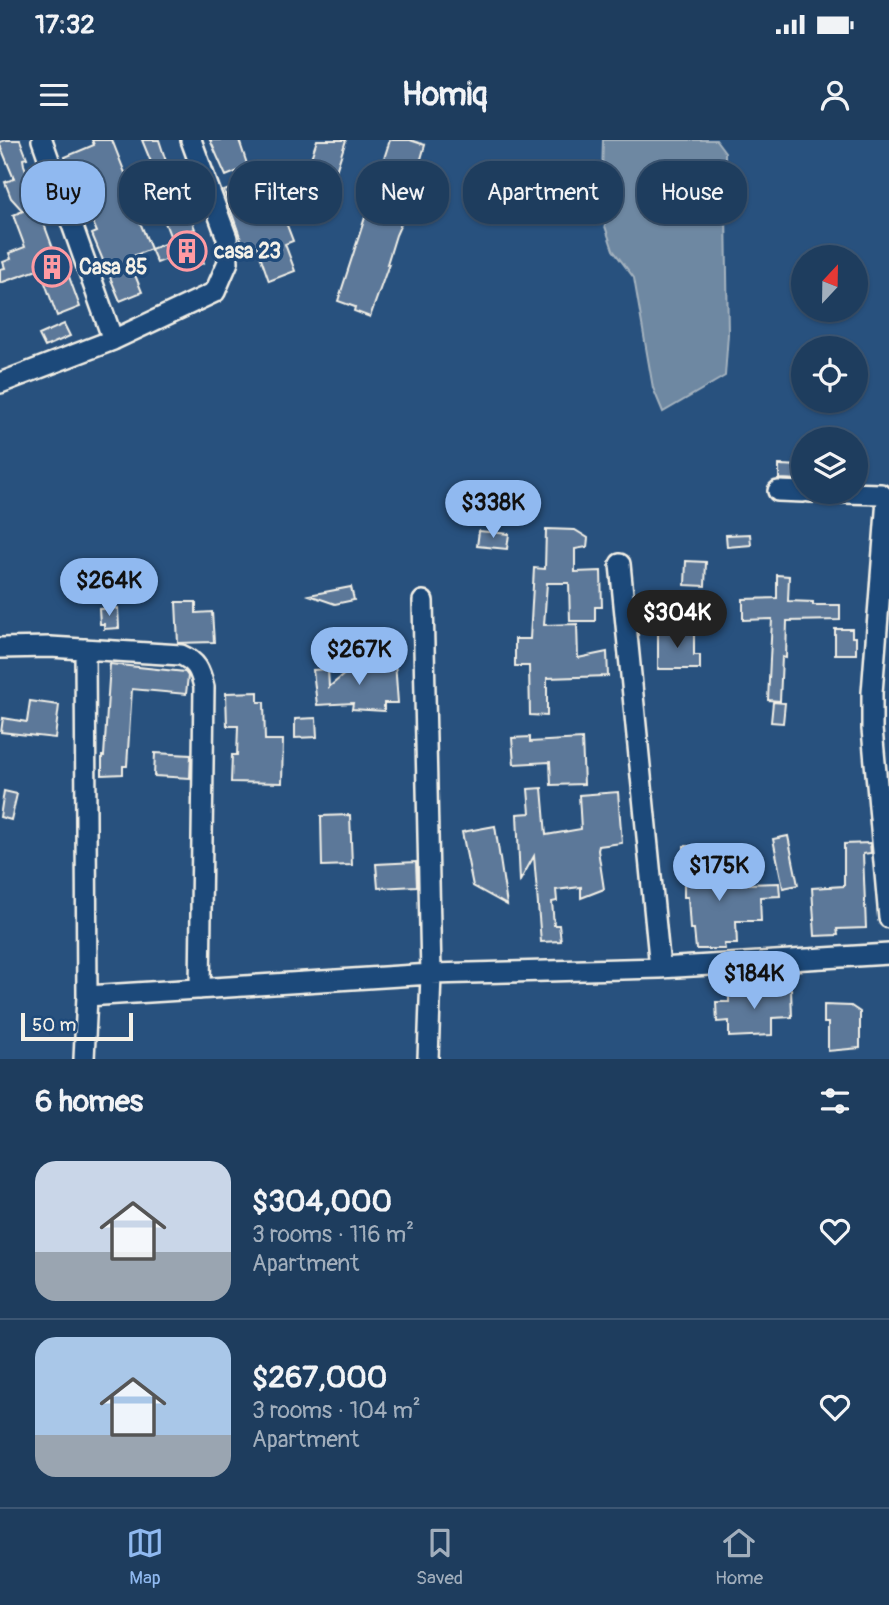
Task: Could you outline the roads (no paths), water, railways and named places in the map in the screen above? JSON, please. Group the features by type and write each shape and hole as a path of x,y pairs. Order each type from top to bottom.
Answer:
{"street":[{"path":"42,140 113,340"},
{"path":"0,383 113,340 215,292 228,261 227,238 191,140"},
{"path":"778,491 791,492"},
{"path":"868,494 881,494 887,499 872,693 872,729 889,918"},
{"path":"620,564 660,968"},
{"path":"423,601 431,974 428,1059"},
{"path":"0,649 27,647 181,655 194,660 201,671 204,687 200,989"},
{"path":"84,1059 87,996 85,649"},
{"path":"87,996 431,974 660,968 889,954"}],"water":[{"path":"603,140 716,140 725,152 725,161 637,161 637,224 726,224 728,334 725,376 663,412 653,388 634,278 613,250 604,224 623,224 623,161 602,161"}],"place":[{"name":"casa 23","path":"187,251"},
{"name":"Casa 85","path":"52,267"}]}
